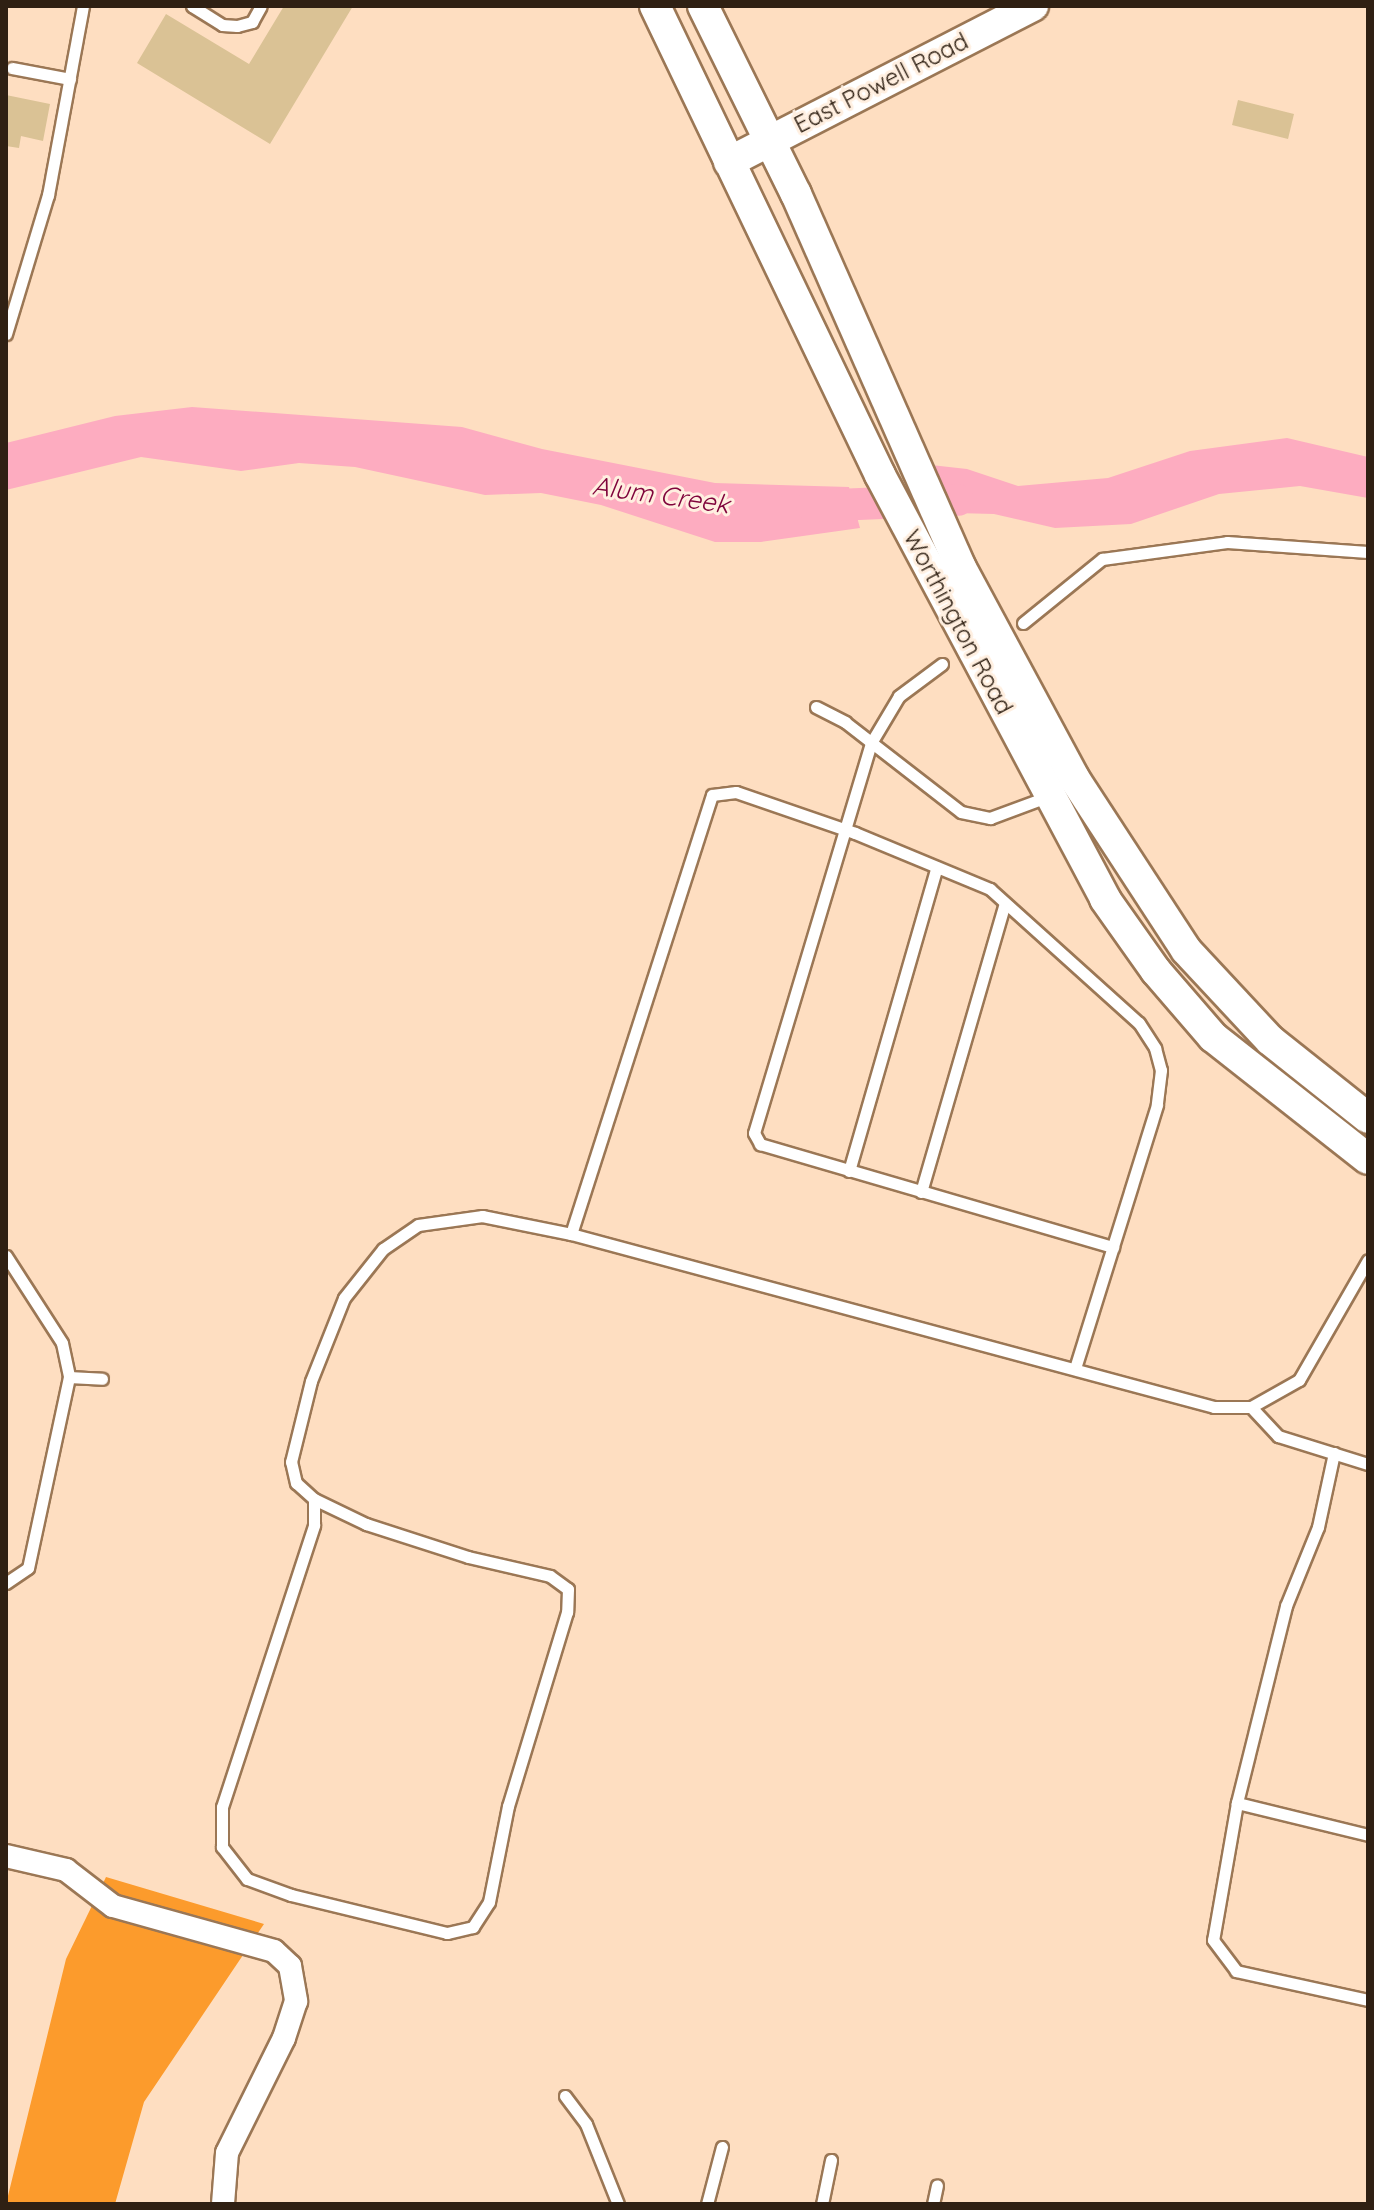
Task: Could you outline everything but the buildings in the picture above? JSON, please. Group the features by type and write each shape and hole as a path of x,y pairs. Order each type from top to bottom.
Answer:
{"main road":[{"name":"Worthington Road","path":"655,6 857,428 930,571 1062,787 1186,950 1270,1040 1368,1118"},
{"name":"Worthington Road","path":"703,6 770,140 1124,928 1213,1037 1368,1159"},
{"name":"East Powell Road","path":"729,162 1033,6"}],"street":[{"path":"6,1856 66,1870 113,1906 274,1951 290,1966 296,2001 284,2038 227,2153 223,2204"}],"lane":[{"path":"6,334 48,195 83,6"},
{"path":"192,6 222,25 237,26 252,22 261,6"},
{"path":"12,68 70,79"},
{"path":"1023,623 1102,559 1227,542 1368,552"},
{"path":"942,664 899,696 871,743 754,1133 760,1144 1113,1247"},
{"path":"816,707 871,743 961,812 990,818 1062,787"},
{"path":"571,1234 712,795 736,792 845,829 990,889 1004,906 1139,1023 1155,1048 1161,1070 1157,1105 1075,1369"},
{"path":"849,1171 937,867"},
{"path":"921,1192 1004,906"},
{"path":"314,1499 314,1525 222,1807 222,1847 247,1879 291,1895 447,1933 473,1927 489,1902 508,1806 567,1612 568,1589 550,1576 366,1524 314,1499 296,1483 291,1462 311,1381 344,1298 383,1249 418,1225 482,1216 571,1234 1214,1407 1251,1407 1299,1380 1368,1260"},
{"path":"6,1256 62,1343 69,1377 28,1568 6,1583"},
{"path":"69,1377 102,1379"},
{"path":"1251,1407 1278,1436 1368,1464"},
{"path":"1334,1453 1318,1527 1286,1606 1237,1803 1213,1940 1236,1971 1368,2000"},
{"path":"1237,1803 1368,1835"},
{"path":"565,2096 586,2124 618,2204"},
{"path":"707,2204 722,2147"},
{"path":"822,2204 831,2160"},
{"path":"933,2204 937,2185"}],"shaded area":[{"path":"106,1877 264,1924 144,2102 115,2204 6,2204 66,1959"}],"water":[{"path":"192,407 462,427 542,449 715,483 849,487 860,528 761,542 715,542 601,505 541,493 485,495 355,467 299,463 241,471 141,457 6,490 6,443 115,416"},
{"path":"1287,438 1368,457 1368,498 1300,486 1219,494 1131,524 1055,528 994,514 955,513 931,465 967,469 1018,486 1108,478 1190,451"}],"waterway":[{"name":"Alum Creek","path":"812,506 958,500"}]}
